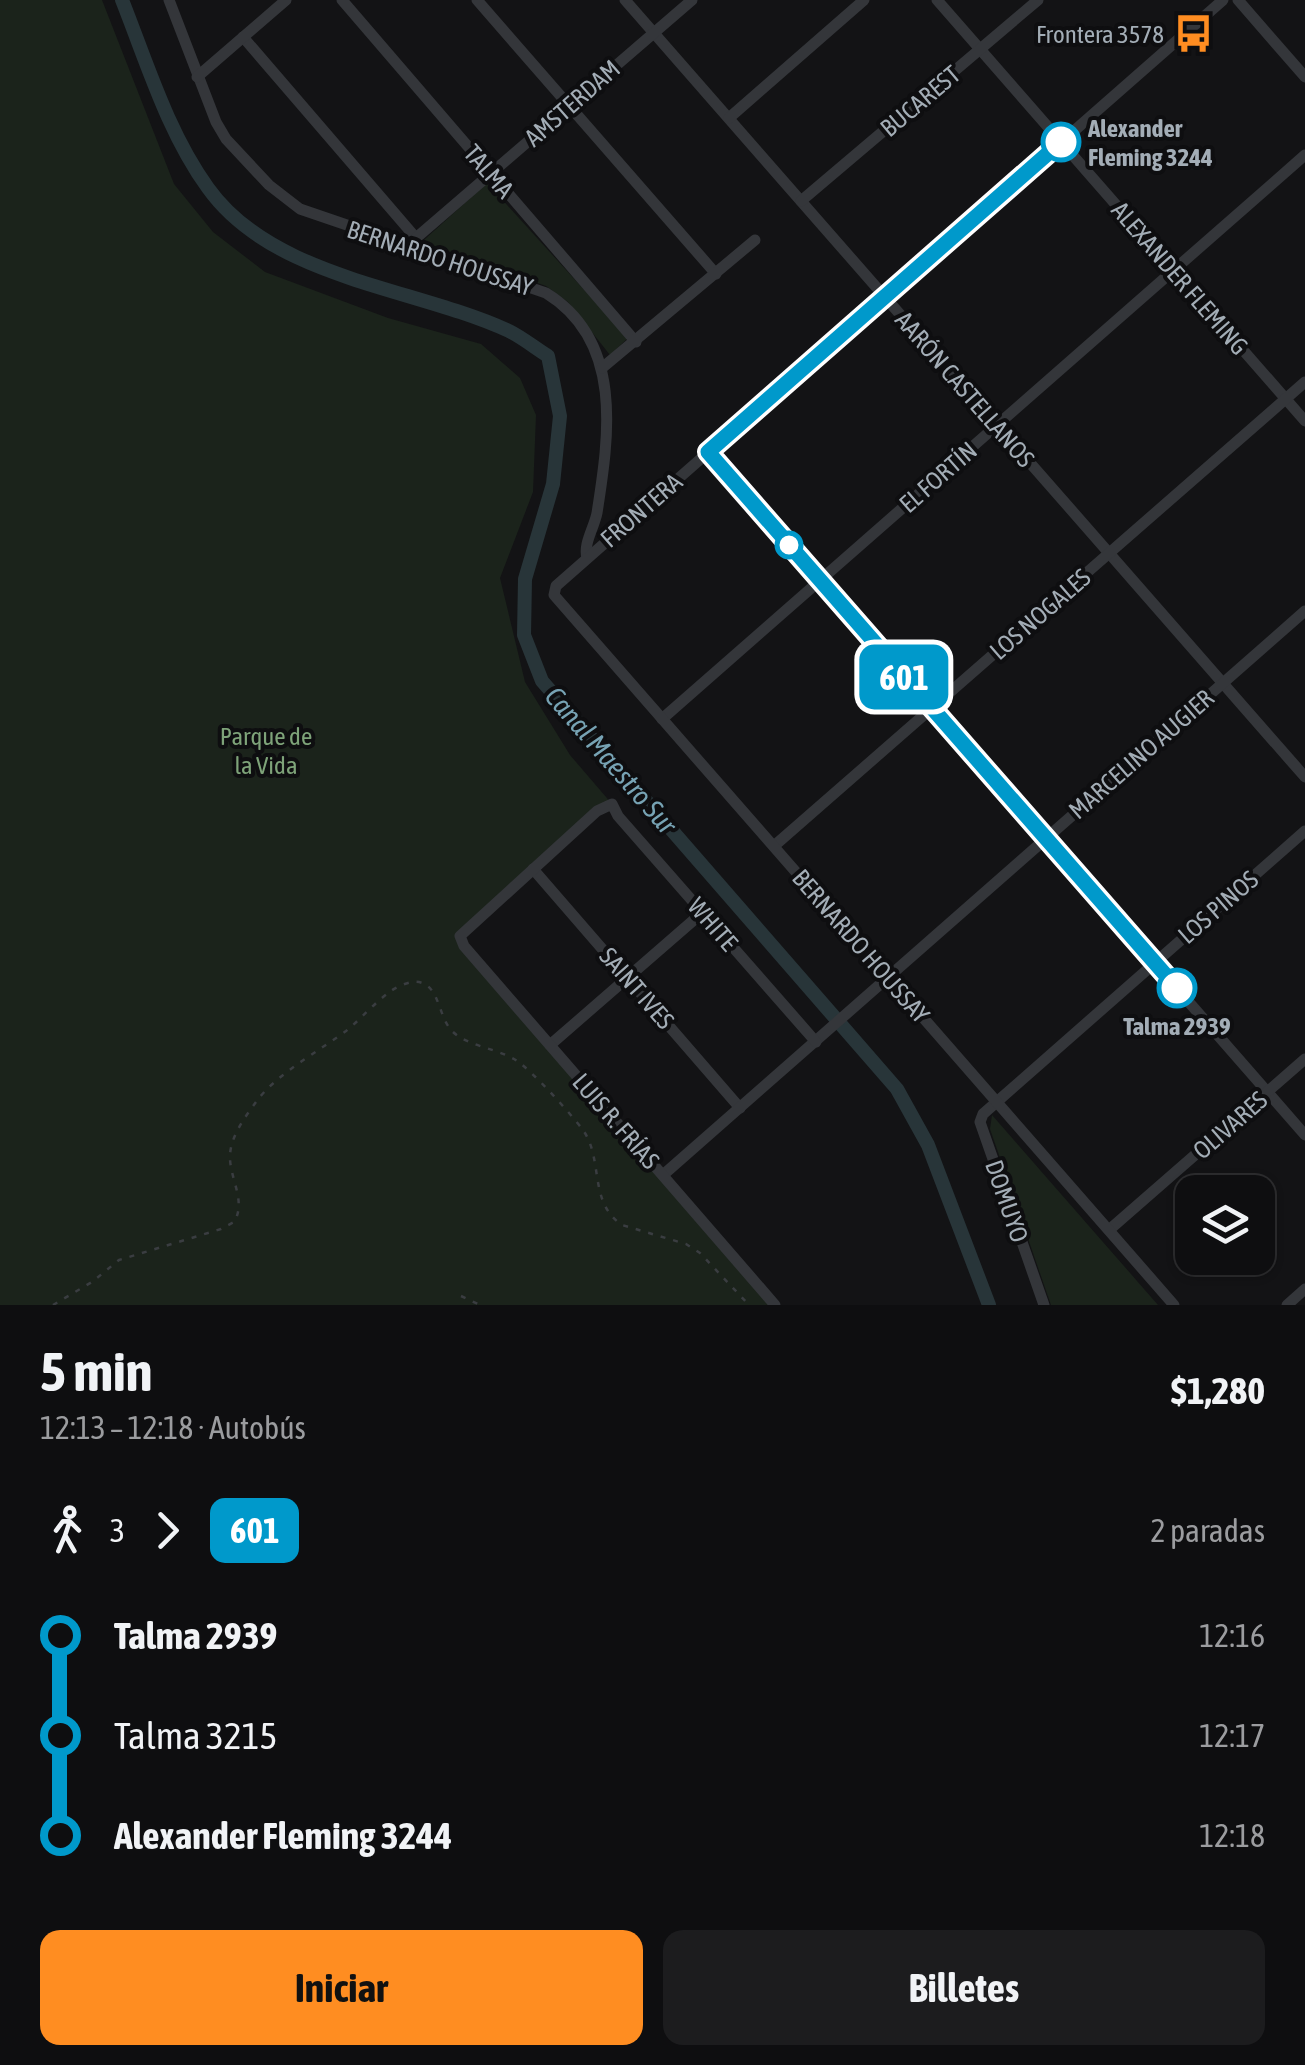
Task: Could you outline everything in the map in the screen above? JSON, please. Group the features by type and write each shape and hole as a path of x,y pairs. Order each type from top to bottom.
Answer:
{"street":[{"name":"BERNARDO HOUSSAY","path":"168,0 226,139 286,200 335,224 415,244 531,288 557,300 586,330 602,368 608,398 596,515 585,551 588,558"},
{"path":"197,77 286,0"},
{"name":"TALMA","path":"342,0 636,342"},
{"path":"478,0 716,274"},
{"name":"AARÓN CASTELLANOS","path":"625,0 1305,777"},
{"name":"AMSTERDAM","path":"415,244 692,0"},
{"path":"728,118 864,0"},
{"name":"ALEXANDER FLEMING","path":"937,0 1305,421"},
{"name":"BUCAREST","path":"801,201 1038,0"},
{"name":"FRONTERA","path":"556,586 1223,0"},
{"path":"1238,0 1305,76"},
{"path":"243,37 415,244"},
{"name":"EL FORTÍN","path":"662,719 1305,156"},
{"path":"602,368 755,240"},
{"name":"LOS NOGALES","path":"774,846 1305,382"},
{"path":"708,452 1305,1135"},
{"name":"BERNARDO HOUSSAY","path":"556,586 556,600 1174,1305"},
{"name":"MARCELINO AUGIER","path":"663,1175 1305,611"},
{"name":"WHITE","path":"533,869 597,811 612,804 618,816 816,1042"},
{"name":"LOS PINOS","path":"996,1100 1305,832"},
{"name":"LUIS R. FRÍAS","path":"533,869 460,936 464,946 774,1305"},
{"name":"SAINT IVES","path":"533,869 740,1108"},
{"path":"550,1045 703,912"},
{"name":"OLIVARES","path":"1109,1230 1305,1059"},
{"name":"DOMUYO","path":"996,1100 980,1122 1044,1305"},
{"path":"1287,1305 1305,1289"}],"path":[{"path":"53,1305 119,1260 234,1222 240,1205 230,1157 234,1137 259,1097 394,988 412,982 432,989 445,1023 456,1035 518,1061 582,1129 591,1149 598,1190 605,1209 614,1219 622,1225 686,1244 700,1253 748,1305"},
{"path":"461,1296 480,1305"}],"green space":[{"name":"Parque de la Vida","path":"0,0 102,0 174,184 213,232 265,272 388,318 481,344 520,378 536,415 533,492 500,578 525,682 570,755 612,804 460,936 775,1305 0,1305"},
{"path":"487,183 628,338 610,355 568,302 546,286 424,240"},
{"path":"992,1115 1158,1305 1051,1305 990,1129"}],"waterway":[{"name":"Canal Maestro Sur","path":"122,0 181,144 208,188 236,218 269,243 307,262 471,316 509,331 548,356 560,416 553,484 525,579 524,635 542,681 897,1089 928,1145 989,1305"}],"bus line":[{"name":"601","path":"1061,142 708,452 1177,988"}],"place":[{"name":"Frontera 3578","path":"1194,34"},
{"name":"Alexander Fleming 3244","path":"1061,142"},
{"name":"Talma 2939","path":"1177,988"}]}
